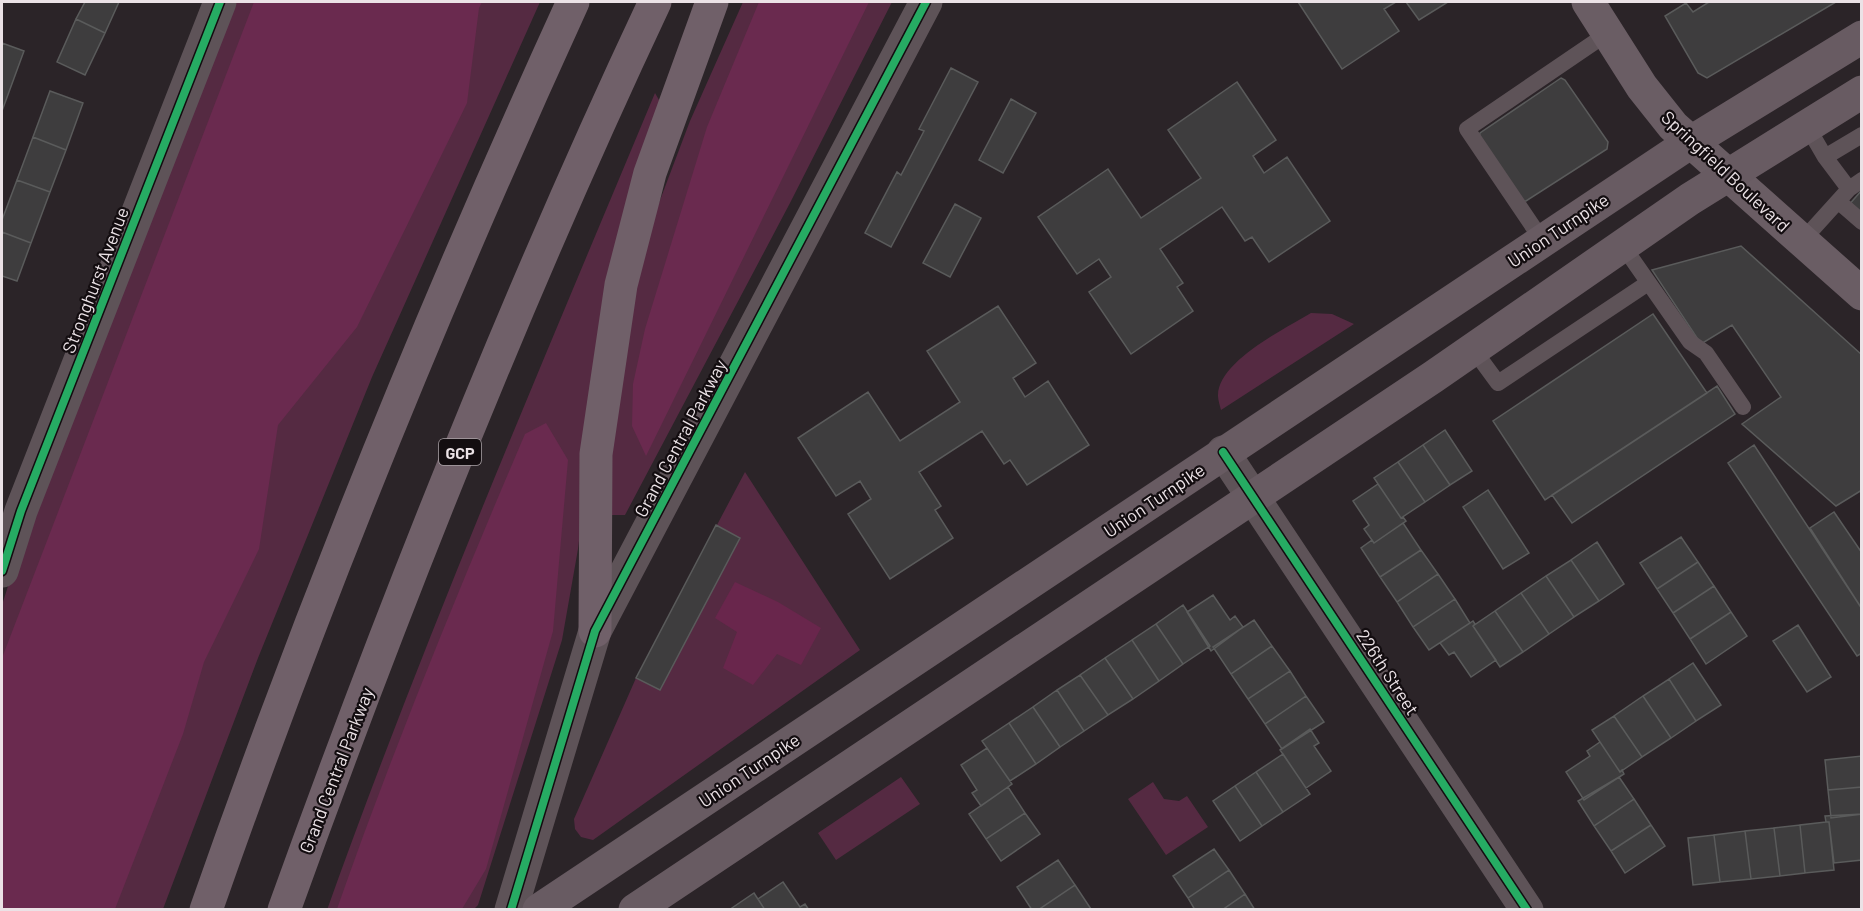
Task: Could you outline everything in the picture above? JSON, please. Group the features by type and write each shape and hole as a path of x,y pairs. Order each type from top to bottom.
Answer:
{"highway":[{"path":"206,909 246,795 341,543 436,310 573,2"},
{"name":"Grand Central Parkway","path":"284,909 421,549 601,115 655,2"},
{"path":"595,631 596,454 621,285 650,173 712,2"}],"main road":[{"name":"Springfield Boulevard","path":"1588,2 1642,87 1672,126 1861,292"},
{"name":"Union Turnpike","path":"539,909 1542,240 1691,142 1862,37"},
{"path":"635,909 1473,350 1727,175 1862,92"}],"street":[{"name":"Stronghurst Avenue","path":"2,571 11,500 220,2"},
{"name":"Grand Central Parkway","path":"511,909 595,631 926,2"},
{"name":"226th Street","path":"1223,452 1527,909"}],"lane":[{"path":"1542,240 1467,129 1608,33"},
{"path":"1807,126 1825,157 1850,190 1862,222"},
{"path":"1825,157 1862,135"},
{"path":"1802,241 1850,190"},
{"path":"1623,246 1690,342 1706,353 1743,407"},
{"path":"1473,350 1498,383 1648,283"}],"shaded area":[{"path":"233,2 540,2 372,377 258,658 163,909 2,910 2,605 47,464"},
{"path":"254,2 482,2 479,8 467,103 357,327 278,425 259,549 204,662 183,734 115,909 2,909 2,658"},
{"path":"743,2 892,2 790,203 625,515 605,515 613,433 643,245 690,121"},
{"path":"759,2 869,2 646,456 632,426 633,384 645,329 707,127"},
{"path":"655,93 663,107 613,266 578,549 562,640 478,905 473,910 327,910 444,601"},
{"path":"1311,313 1332,314 1354,324 1221,410 1218,396 1221,383 1240,359 1270,337"},
{"path":"546,423 568,460 553,631 486,869 462,909 337,909 427,670 525,434"},
{"path":"745,472 860,650 593,840 581,837 575,829 574,819 636,678"},
{"path":"735,582 778,602 821,628 801,665 777,654 753,685 723,668 737,632 715,618"},
{"path":"901,777 920,804 836,860 818,833"},
{"path":"1153,782 1164,799 1179,801 1187,796 1208,827 1166,855 1128,799"}],"building":[{"path":"85,2 119,2 105,33 76,19"},
{"path":"1298,2 1396,2 1384,9 1399,31 1342,69"},
{"path":"1406,2 1448,2 1419,20"},
{"path":"1709,2 1836,2 1707,78 1698,73 1665,16 1686,3 1693,12"},
{"path":"76,19 105,33 85,75 57,62"},
{"path":"2,43 24,51 2,111"},
{"path":"951,68 978,82 891,247 865,233 897,172 901,175 924,131 919,129"},
{"path":"1561,78 1565,80 1608,142 1607,149 1526,201 1520,201 1479,138 1480,133"},
{"path":"1237,82 1276,140 1253,156 1264,173 1287,157 1330,221 1269,262 1252,237 1245,241 1222,207 1160,249 1183,283 1177,287 1193,311 1131,354 1089,292 1111,277 1099,259 1077,274 1038,217 1108,169 1141,218 1201,178 1168,130"},
{"path":"50,91 83,103 66,150 33,137"},
{"path":"1011,99 1036,113 1003,173 979,160"},
{"path":"33,137 66,150 50,192 17,180"},
{"path":"17,180 50,192 31,243 2,232 2,220"},
{"path":"1862,190 1862,219 1847,207"},
{"path":"955,204 981,218 950,277 923,263"},
{"path":"2,232 31,243 17,281 2,276"},
{"path":"1741,246 1862,355 1862,490 1836,506 1742,424 1781,397 1732,325 1701,344 1652,270"},
{"path":"998,306 1036,363 1013,378 1025,397 1048,381 1089,445 1027,485 1010,460 1004,464 982,431 919,472 941,506 935,510 953,538 890,579 848,514 871,499 860,481 836,496 798,438 868,392 900,441 960,402 927,351"},
{"path":"1653,314 1707,393 1545,500 1493,421"},
{"path":"1717,386 1735,414 1572,523 1552,495"},
{"path":"1445,430 1472,471 1450,485 1423,445"},
{"path":"1423,445 1450,485 1425,502 1398,462"},
{"path":"1754,445 1862,609 1862,653 1857,656 1728,463"},
{"path":"1398,462 1425,502 1401,518 1374,478"},
{"path":"1378,484 1401,518 1403,517 1406,521 1374,543 1364,529 1369,525 1353,501"},
{"path":"1488,490 1529,553 1503,569 1463,507"},
{"path":"1834,512 1862,553 1862,609 1810,528"},
{"path":"1403,523 1421,550 1380,577 1361,548 1372,540 1374,543"},
{"path":"716,525 740,538 660,690 636,678"},
{"path":"1681,537 1698,562 1657,589 1640,563"},
{"path":"1597,542 1624,584 1599,601 1571,560"},
{"path":"1421,550 1438,574 1397,602 1380,577"},
{"path":"1571,560 1599,601 1574,617 1546,576"},
{"path":"1698,562 1714,586 1673,613 1657,589"},
{"path":"1438,574 1455,599 1413,627 1397,602"},
{"path":"1546,576 1574,617 1549,634 1521,593"},
{"path":"1714,586 1731,612 1690,639 1673,613"},
{"path":"1521,593 1549,634 1523,652 1495,611"},
{"path":"1213,595 1230,620 1235,616 1243,627 1211,651 1187,612"},
{"path":"1455,599 1470,623 1429,650 1413,627"},
{"path":"1183,605 1210,646 1183,664 1156,624"},
{"path":"1495,611 1523,652 1500,667 1473,626"},
{"path":"1731,612 1747,636 1706,664 1690,639"},
{"path":"1254,620 1272,646 1231,674 1213,647"},
{"path":"1473,621 1475,624 1473,626 1496,660 1471,677 1454,652 1449,655 1440,643"},
{"path":"1156,624 1183,664 1159,681 1132,640"},
{"path":"1798,625 1831,677 1807,692 1773,641"},
{"path":"1132,640 1159,681 1133,699 1105,658"},
{"path":"1272,646 1290,671 1248,699 1231,674"},
{"path":"1105,658 1133,699 1108,715 1080,675"},
{"path":"1693,663 1721,705 1696,721 1669,679"},
{"path":"1290,671 1306,696 1265,724 1248,699"},
{"path":"1080,675 1108,715 1084,731 1057,690"},
{"path":"1669,679 1696,721 1671,738 1643,696"},
{"path":"1057,690 1084,731 1060,747 1033,707"},
{"path":"1306,696 1324,722 1282,749 1265,724"},
{"path":"1643,696 1671,738 1642,757 1614,716"},
{"path":"1033,707 1060,747 1036,764 1009,723"},
{"path":"1614,716 1642,757 1620,772 1592,730"},
{"path":"1009,723 1036,764 1010,781 982,741"},
{"path":"1310,729 1319,743 1314,746 1331,771 1306,788 1280,750"},
{"path":"1600,742 1620,772 1622,770 1624,774 1584,800 1566,772 1590,756 1587,751"},
{"path":"987,748 1012,784 981,806 972,793 977,790 961,765"},
{"path":"1283,754 1310,794 1283,812 1256,772"},
{"path":"1862,756 1862,787 1828,790 1825,760"},
{"path":"1256,772 1283,812 1262,826 1235,786"},
{"path":"1619,777 1634,799 1594,826 1578,801"},
{"path":"1235,786 1262,826 1240,841 1213,801"},
{"path":"1008,787 1025,813 986,839 969,814"},
{"path":"1862,787 1862,814 1831,818 1828,790"},
{"path":"1634,799 1651,825 1611,851 1594,826"},
{"path":"1025,813 1040,834 1001,861 986,839"},
{"path":"1862,814 1862,860 1834,863 1829,822 1826,822 1825,816"},
{"path":"1829,822 1834,870 1805,873 1800,825"},
{"path":"1651,825 1665,846 1625,873 1611,851"},
{"path":"1800,825 1805,873 1780,876 1774,828"},
{"path":"1774,828 1780,876 1751,879 1745,831"},
{"path":"1745,831 1751,879 1720,882 1714,835"},
{"path":"1714,835 1720,882 1693,885 1688,838"},
{"path":"1214,849 1229,870 1188,898 1173,876"},
{"path":"1058,860 1075,885 1038,910 1032,910 1017,887"},
{"path":"1229,870 1245,894 1222,910 1195,910 1188,898"},
{"path":"783,882 800,907 805,904 809,910 765,910 758,899"},
{"path":"1075,885 1091,909 1038,910"},
{"path":"754,893 765,910 729,910"},
{"path":"1245,894 1255,910 1222,910"}],"cycle path":[{"path":"2,571 21,511 220,2"},
{"path":"511,910 595,631 926,2"},
{"path":"1223,452 1527,910"}]}
